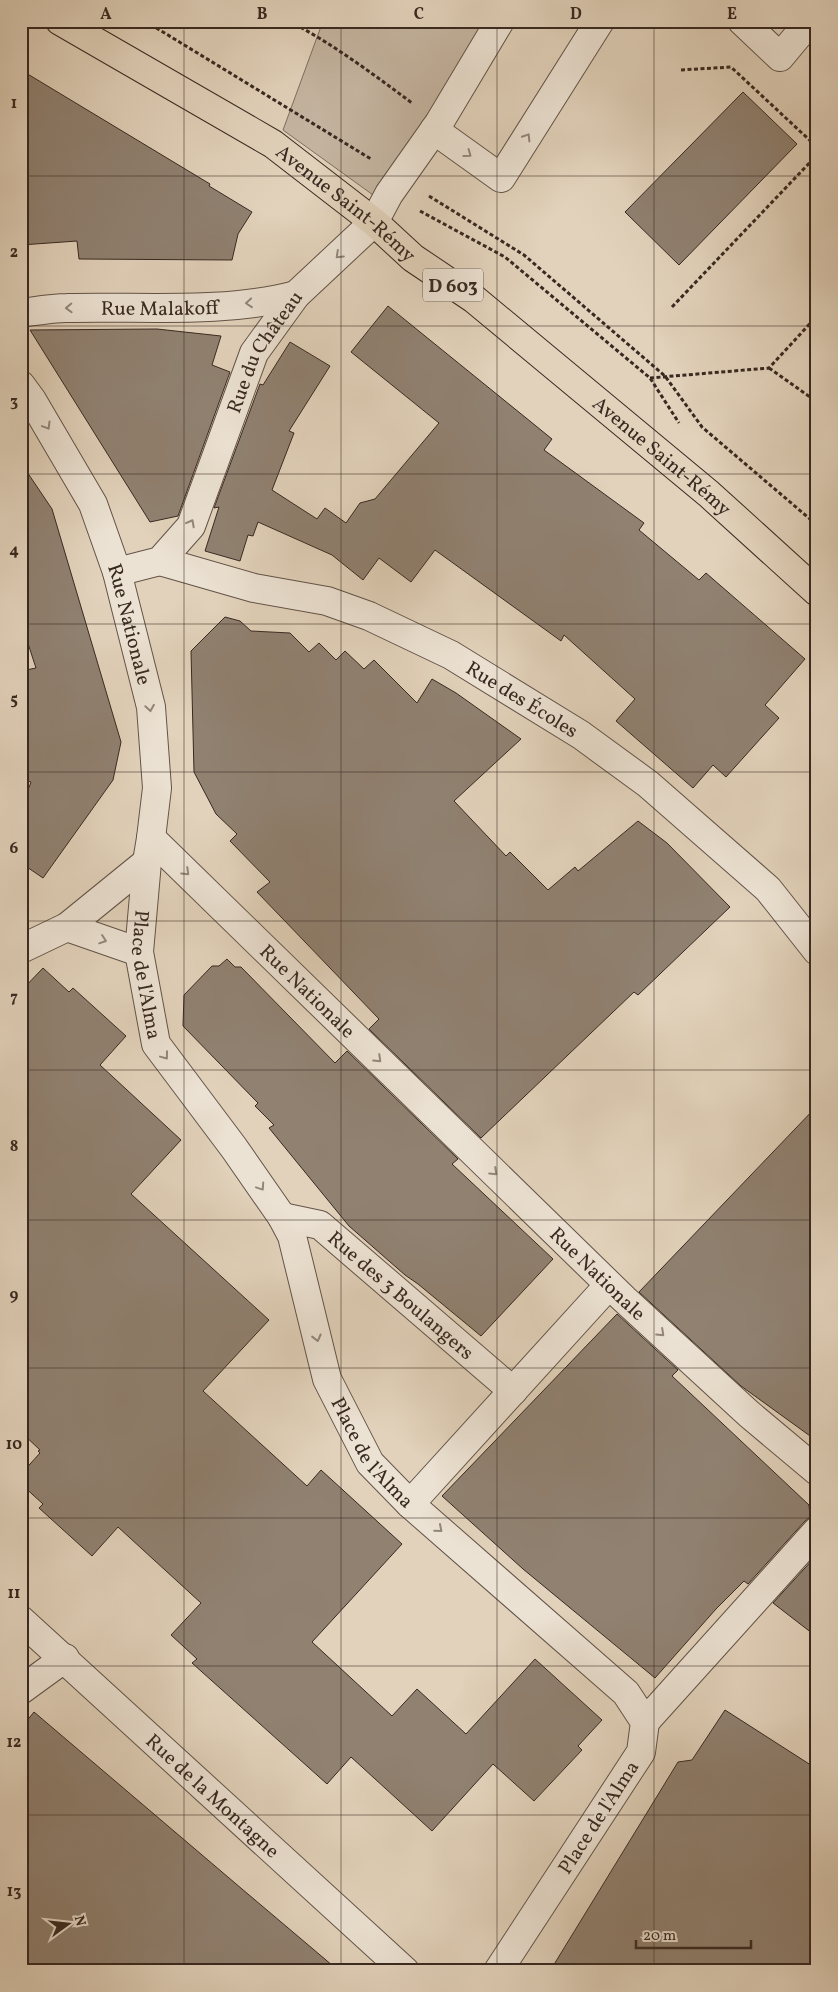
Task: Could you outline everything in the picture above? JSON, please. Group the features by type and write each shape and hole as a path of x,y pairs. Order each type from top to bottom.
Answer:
{"main road":[{"name":"Avenue Saint-Rémy","path":"60,21 273,144 374,222 413,258 474,299 702,487 817,592"}],"street":[{"name":"Rue du Château","path":"160,561 191,526 254,353 296,295 374,222 389,194 437,127 500,21"},
{"path":"437,127 501,178 600,21"},
{"path":"742,21 780,57 810,21"},
{"name":"Rue Malakoff","path":"21,313 65,308 195,308 277,300 296,295"},
{"name":"Rue Nationale","path":"21,385 93,504 117,572 151,707 157,788 149,850 749,1414 817,1471"},
{"path":"117,572 160,561"},
{"name":"Rue des Écoles","path":"160,561 254,588 327,601 369,616 451,655 581,735 648,784 768,889 817,951"},
{"path":"21,949 67,928 105,896 149,850"},
{"name":"Place de l'Alma","path":"149,850 139,952 156,1044 234,1148 282,1217 292,1236 327,1379 370,1463 410,1504 626,1693 645,1722 641,1752 498,1971"},
{"path":"67,928 139,952"},
{"name":"Rue des 3 Boulangers","path":"282,1217 320,1225 513,1391"},
{"path":"410,1504 610,1284"},
{"path":"645,1722 817,1531"},
{"name":"Rue de la Montagne","path":"21,1620 65,1658 405,1971"},
{"path":"21,1690 65,1658"}],"path":[{"path":"146,21 524,255 665,376 702,427 817,525"},
{"path":"290,21 351,58 437,127"},
{"path":"681,70 731,67 817,147"},
{"path":"672,306 817,155"},
{"path":"769,368 817,316"},
{"path":"650,378 769,368 817,402"}],"shaded area":[{"path":"323,21 500,21 380,200 283,130"}],"building":[{"path":"21,70 210,184 209,186 252,212 238,234 232,260 79,259 77,241 21,245"},
{"path":"743,92 797,144 679,265 625,212"},
{"path":"388,306 552,439 544,450 644,523 639,530 699,580 706,573 805,659 765,705 779,718 726,777 713,765 693,788 616,721 635,699 564,635 561,641 435,550 411,582 379,558 363,580 332,555 258,522 253,536 248,535 240,561 205,551 219,507 214,508 260,384 263,385 290,342 330,366 289,431 294,433 272,490 317,519 325,508 346,523 360,503 375,499 439,423 351,352"},
{"path":"157,329 221,336 212,365 230,372 178,516 150,522 30,330"},
{"path":"21,463 52,509 121,742 113,780 43,878 21,863 21,809 31,782 21,779 21,671 36,668 21,622"},
{"path":"225,617 240,621 251,631 290,633 309,652 319,643 336,660 345,651 364,669 374,660 417,703 432,679 456,693 521,739 454,801 506,856 510,852 548,890 575,867 578,871 638,821 667,843 730,907 638,995 634,992 481,1138 369,1029 379,1019 257,892 270,882 230,841 237,834 216,814 194,772 191,651"},
{"path":"227,959 235,967 241,967 335,1063 347,1051 458,1159 452,1164 553,1259 481,1336 405,1275 349,1226 269,1128 274,1125 255,1106 258,1103 183,1026 184,995 212,966 219,966"},
{"path":"43,968 69,992 73,988 126,1036 100,1065 181,1140 131,1194 269,1320 203,1391 307,1486 321,1470 402,1544 312,1642 392,1716 417,1689 466,1734 535,1659 602,1720 578,1746 582,1750 534,1801 493,1764 432,1831 351,1757 327,1784 192,1663 197,1659 171,1635 201,1603 118,1527 92,1556 39,1508 43,1504 21,1484 21,1474 40,1453 38,1451 40,1450 21,1432 21,991"},
{"path":"817,1106 817,1441 741,1386 639,1292"},
{"path":"617,1314 678,1370 672,1376 809,1505 810,1517 748,1584 744,1581 716,1609 655,1678 523,1569 442,1496"},
{"path":"815,1557 817,1575 817,1637 773,1603"},
{"path":"725,1710 817,1769 817,1971 550,1971 678,1762 692,1760"},
{"path":"34,1712 339,1971 21,1971 21,1728"}]}
